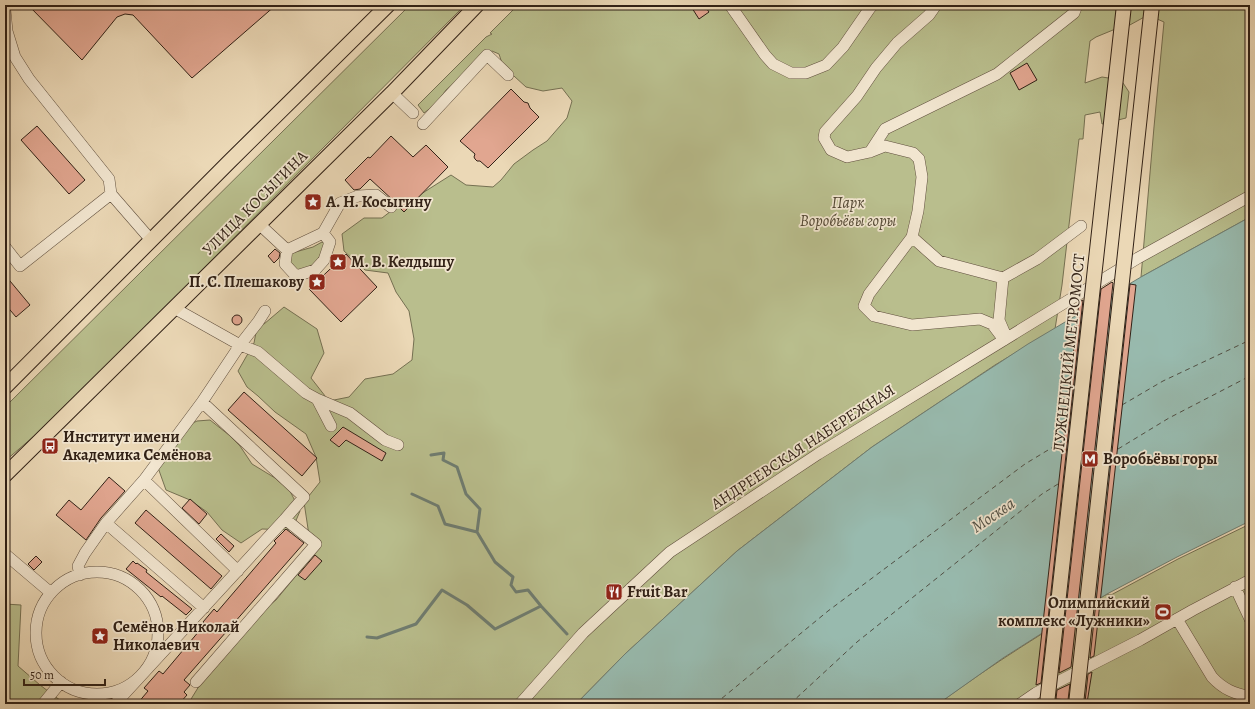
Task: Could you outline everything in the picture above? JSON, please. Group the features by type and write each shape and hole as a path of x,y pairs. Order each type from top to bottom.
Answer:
{"main road":[{"path":"5,387 388,5"},
{"name":"УЛИЦА КОСЫГИНА","path":"5,475 392,93 477,5"},
{"name":"ЛУЖНЕЦКИЙ МЕТРОМОСТ","path":"1048,704 1124,5"},
{"path":"1076,704 1152,5"}],"street":[{"path":"730,5 773,64 791,73 806,73 826,65 842,47 873,5"},
{"path":"936,5 929,15 897,43 876,68 857,96 825,132 824,138 831,150 847,157 870,152 885,146 913,153 918,159 922,177 918,211 912,237 869,294 864,306 874,316 912,325 980,320 992,324 1006,339"},
{"path":"870,152 885,129 997,74 1074,13 1077,5"},
{"path":"5,10 7,31 15,57 30,79 109,179 111,194 151,240"},
{"path":"423,124 487,55 508,75"},
{"path":"392,93 413,113"},
{"path":"5,247 20,266 111,194"},
{"path":"287,250 323,233 340,203 358,196 376,194 391,207"},
{"name":"АНДРЕЕВСКАЯ НАБЕРЕЖНАЯ","path":"520,704 582,633 670,552 818,454 1138,258 1250,196"},
{"path":"259,224 287,250"},
{"path":"912,237 939,261 1003,278 1037,259 1081,226"},
{"path":"287,250 285,264 296,276 315,270 324,260 330,242 323,233"},
{"path":"1003,278 999,320 1006,339"},
{"path":"174,308 240,345 258,352 306,393 350,413 385,440 398,445"},
{"path":"80,575 78,566 106,522 144,480 202,402 240,345 265,312"},
{"path":"317,399 332,426"},
{"path":"116,704 304,498 202,402"},
{"path":"144,480 238,571"},
{"path":"196,682 316,544 285,519"},
{"path":"106,522 204,608"},
{"path":"5,554 51,592"},
{"path":"104,572 123,577 139,588 151,603 157,621 158,640 153,658 142,674 128,685 112,692 94,694 77,691 61,682 47,668 38,650 36,630 40,610 51,592 66,580 80,575 85,573 104,572"},
{"path":"1020,704 1036,693 1134,644 1250,580"},
{"path":"1235,588 1246,601 1250,619"},
{"path":"1177,619 1212,677 1219,685 1226,689 1250,697"},
{"path":"43,704 61,682"}],"green space":[{"path":"410,5 465,5 54,419 5,461 5,407"},
{"name":"Парк Воробьёвы горы","path":"518,5 1250,5 1250,217 1141,277 1164,22 1148,15 1128,26 1096,37 1090,41 1085,83 1102,77 1121,80 1129,92 1126,118 1102,124 1100,112 1085,115 1083,139 1079,139 1062,285 1055,329 995,365 872,447 737,551 625,654 576,704 188,704 204,678 248,623 276,600 304,566 310,542 304,502 320,482 316,457 306,434 275,412 247,387 238,371 254,343 258,322 264,324 284,307 317,329 324,353 311,378 329,401 349,397 365,379 393,374 412,360 414,339 409,311 396,292 388,273 365,270 344,251 342,234 364,218 382,218 395,208 451,175 466,185 493,187 514,164 547,141 567,118 572,101 562,88 543,91 526,87 503,66 499,54 492,51 471,66 446,90 436,104 424,113 418,105 486,37 492,34 490,33"},
{"path":"322,242 325,244 318,263 302,271 297,270 290,261 289,257 292,253 313,247"},
{"path":"210,420 240,446 252,464 275,478 290,491 300,511 292,530 262,529 241,543 222,530 207,512 190,500 166,490 156,462 174,432 197,421"},
{"name":"Олимпийский комплекс «Лужники»","path":"1250,524 1250,704 938,704 1000,661 1107,594 1111,595 1178,559"},
{"path":"5,604 21,605 18,666 65,704 5,704"}],"water":[{"name":"Москва","path":"1250,217 1250,521 1107,594 1003,658 938,704 576,704 625,654 737,551 872,447 1028,344 1141,277"}],"building":[{"path":"28,5 276,5 192,78 133,15 125,14 117,17 82,60"},
{"path":"696,5 704,5 709,12 699,19 692,8"},
{"path":"1027,63 1037,80 1019,90 1010,73"},
{"path":"511,89 524,102 528,103 530,108 539,117 488,168 480,161 477,161 474,157 475,154 460,141"},
{"path":"37,126 85,180 69,194 21,140"},
{"path":"391,136 413,157 426,145 448,167 404,212 370,179 360,189 354,190 345,180 368,157 370,158"},
{"path":"275,249 280,253 279,258 274,263 268,256"},
{"path":"346,254 377,287 341,322 309,289"},
{"path":"5,275 30,305 16,317 5,304"},
{"path":"1112,282 1071,667 1059,673 1101,289"},
{"path":"1130,284 1136,285 1094,656 1090,658"},
{"path":"1083,300 1041,683 1036,685 1079,302"},
{"path":"235,315 239,315 241,316 241,324 235,325 232,322 232,318"},
{"path":"244,392 317,458 302,476 228,410"},
{"path":"343,427 386,453 382,461 346,440 339,447 330,440"},
{"path":"109,477 125,491 101,518 86,540 56,515 69,500 81,510"},
{"path":"190,499 207,514 199,524 182,508"},
{"path":"146,510 222,576 211,589 135,523"},
{"path":"286,529 304,543 184,680 190,685 184,692 187,695 179,704 137,704 148,691 144,688 159,671 163,674 205,624 203,622 214,609 217,612 276,543 274,541"},
{"path":"221,534 234,546 229,552 216,539"},
{"path":"315,555 322,561 305,580 298,575"},
{"path":"36,556 42,562 34,570 28,564"},
{"path":"133,561 147,570 146,572 192,609 186,615 126,569"},
{"path":"1092,672 1087,703 1085,702 1088,674"},
{"path":"1070,684 1068,700 1056,699 1057,690"}],"waterway":[{"path":"431,455 444,453 443,460 457,467 466,494 480,509 477,532"},
{"path":"412,494 438,506 445,524 477,532 495,562 513,577 511,585 516,592 528,590 567,634"},
{"path":"367,637 377,638 416,624 442,590 467,605 495,629 541,606"}],"ferry route":[{"path":"1122,405 1163,381 1250,340"},
{"path":"1118,449 1169,418 1250,376"},
{"path":"715,704 828,611 1025,464 1063,441"},
{"path":"790,704 857,642 1042,494 1058,484"}],"place":[{"name":"А. Н. Косыгину","path":"313,202"},
{"name":"М. В. Келдышу","path":"338,262"},
{"name":"П. С. Плешакову","path":"317,282"},
{"name":"Институт имени Академика Семёнова","path":"50,446"},
{"name":"Воробьёвы горы","path":"1090,459"},
{"name":"Fruit Bar","path":"614,592"},
{"name":"Олимпийский комплекс «Лужники»","path":"1163,612"},
{"name":"Семёнов Николай Николаевич","path":"100,636"}]}
